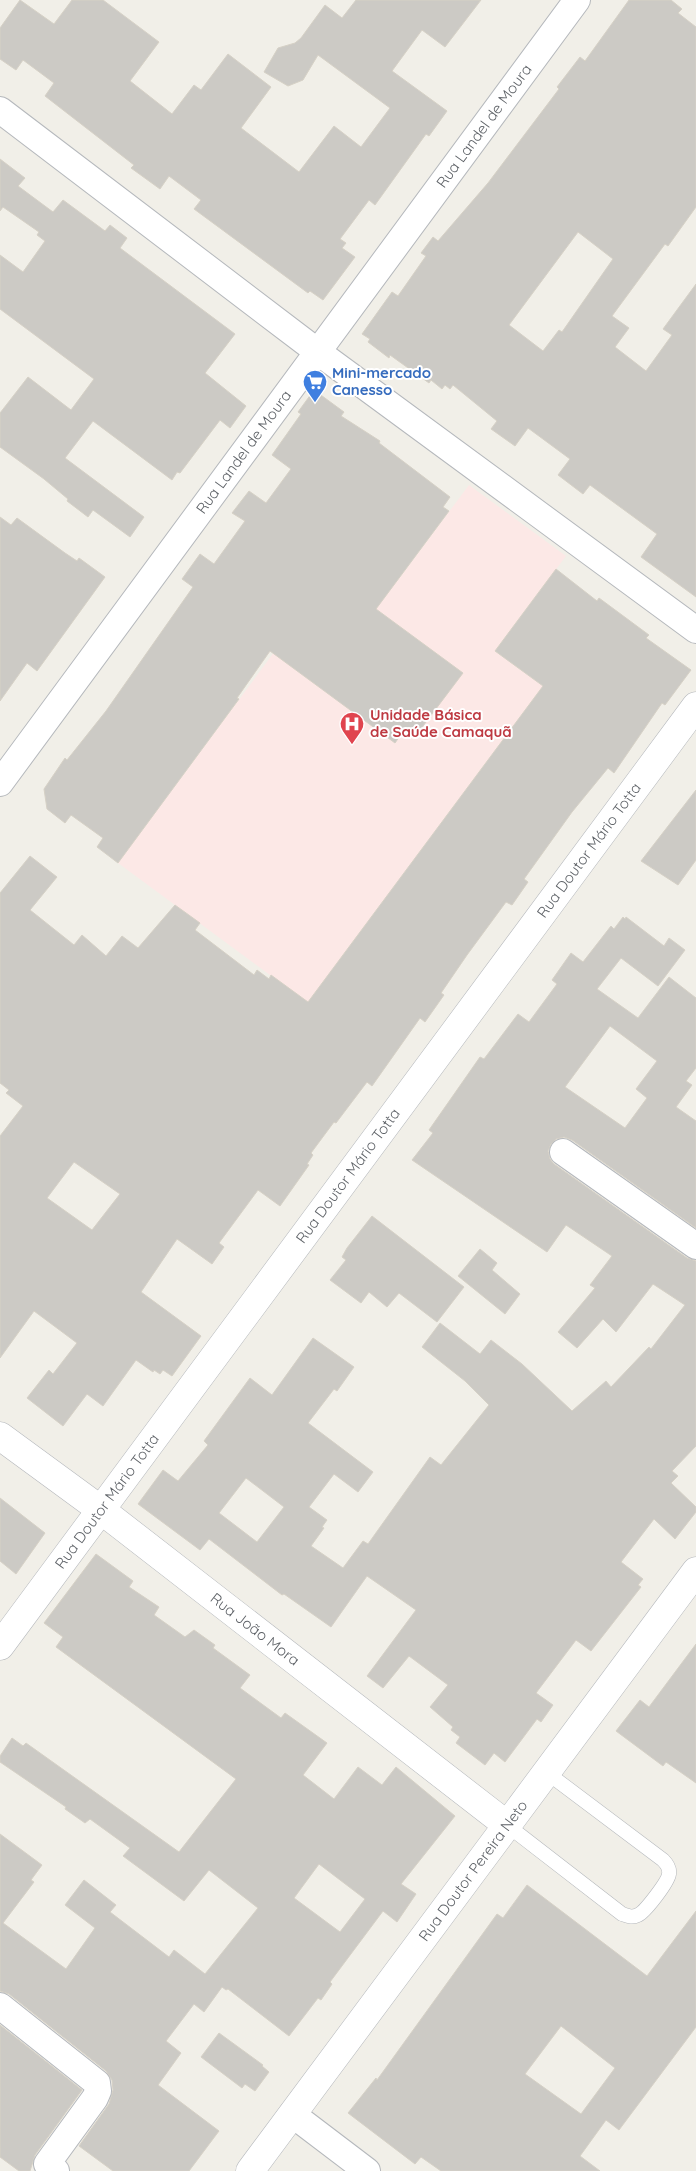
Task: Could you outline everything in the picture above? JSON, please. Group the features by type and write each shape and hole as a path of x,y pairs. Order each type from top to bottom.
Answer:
{"street":[{"name":"Rua Landel de Moura","path":"0,783 577,0"},
{"path":"0,110 318,352 696,630"},
{"name":"Rua Doutor Mário Totta","path":"0,1646 696,706"},
{"path":"563,1152 696,1246"},
{"name":"Rua João Mora","path":"0,1436 101,1510 507,1825"},
{"name":"Rua Doutor Pereira Neto","path":"250,2171 696,1571"},
{"path":"0,2006 97,2084 98,2091 95,2098 48,2169"},
{"path":"292,2114 367,2171"}],"lane":[{"path":"507,1825 622,1914 630,1917 644,1911 666,1881 669,1873 668,1866 663,1860 546,1772"}],"shaded area":[{"name":"Unidade Básica de Saúde Camaquã","path":"469,485 566,556 495,651 543,686 308,1003 118,863 352,547 398,580"}],"building":[{"path":"20,0 54,24 72,0 103,0 159,42 130,81 172,114 194,85 201,90 228,54 271,87 241,128 299,172 334,126 361,147 390,108 318,55 303,80 288,86 264,72 278,48 295,43 301,38 325,5 342,18 356,0 481,0 445,47 422,30 392,71 447,111 429,136 426,134 375,205 369,200 340,239 346,243 342,248 355,257 323,300 310,291 308,293 194,209 201,200 169,176 160,189 131,168 134,165 45,96 54,83 23,60 16,70 0,59 0,28"},
{"path":"629,0 671,0 682,9 678,13 696,27 696,207 668,246 665,244 612,316 629,328 615,347 646,371 672,335 663,329 696,284 696,597 641,557 657,534 590,485 583,494 558,475 570,459 528,428 515,446 491,429 497,421 453,385 450,389 445,385 442,389 431,380 429,383 390,355 389,358 368,342 370,339 362,334 392,292 398,296 426,256 421,253 433,237 438,241 488,183 559,89 557,87 580,57 585,61","holes":["578,232 613,259 562,332 559,330 543,351 509,325"]},
{"path":"0,159 25,178 18,186 53,212 63,200 105,231 110,225 127,238 120,248 235,334 205,373 246,406 230,428 220,420 180,473 177,472 172,480 93,421 65,458 144,517 130,537 93,510 88,517 67,501 68,499 44,479 0,447 0,413 28,377 71,410 94,379 0,309 0,255 23,272 45,241 37,235 39,232 3,207 0,211"},
{"path":"314,390 344,412 341,416 380,441 379,443 450,497 443,507 449,511 376,609 463,673 414,738 404,730 395,743 270,651 237,698 239,699 118,863 97,847 103,838 71,815 65,823 47,809 44,789 65,758 67,760 106,711 193,587 182,579 200,554 214,564 245,521 232,513 249,491 266,503 291,469 272,455 301,414 298,412"},
{"path":"0,517 11,525 17,518 65,553 77,561 79,558 105,577 37,671 27,663 0,701"},
{"path":"556,569 597,601 599,598 649,635 646,638 691,670 665,705 662,703 614,773 608,768 572,812 524,879 528,882 512,905 506,902 441,993 444,995 425,1022 420,1018 372,1086 367,1082 336,1123 334,1122 311,1153 313,1155 307,1164 309,1165 280,1206 258,1190 219,1243 224,1247 212,1264 177,1239 141,1292 201,1336 172,1376 163,1370 160,1374 154,1370 153,1372 136,1360 103,1406 87,1394 63,1426 27,1398 49,1370 53,1374 77,1343 34,1311 0,1358 0,1136 23,1106 6,1093 9,1090 0,1083 0,893 30,856 57,877 30,910 74,945 82,935 106,956 122,936 138,948 175,905 200,923 195,930 254,975 257,970 269,979 271,975 308,1002 543,686 495,651","holes":["74,1162 120,1194 92,1230 47,1198"]},
{"path":"696,790 696,860 678,885 641,861"},
{"path":"623,917 625,919 626,917 664,946 669,938 685,950 658,986 621,958 597,989 638,1018 669,977 696,998 696,1068 686,1081 692,1085 676,1107 696,1121 696,1228 572,1140 564,1137 556,1139 548,1151 550,1159 554,1164 687,1258 696,1261 696,1446 672,1471 678,1476 671,1483 696,1507 696,1512 675,1539 654,1519 621,1562 643,1579 638,1585 641,1587 591,1651 576,1640 536,1693 553,1705 541,1722 537,1719 505,1762 494,1753 485,1765 456,1743 460,1737 451,1730 453,1727 430,1707 448,1685 409,1656 383,1688 367,1676 416,1610 367,1576 331,1627 284,1594 282,1595 209,1539 200,1550 138,1504 163,1470 178,1481 208,1445 204,1441 250,1378 272,1395 313,1338 354,1367 337,1391 334,1389 308,1423 373,1472 358,1492 334,1474 309,1507 327,1520 322,1527 324,1528 311,1546 343,1568 363,1541 368,1544 430,1457 441,1465 489,1405 465,1381 422,1347 440,1323 480,1354 491,1340 522,1364 572,1411 606,1381 611,1387 649,1347 651,1349 685,1305 653,1284 616,1332 603,1319 577,1348 558,1332 595,1288 590,1285 612,1256 566,1225 547,1252 412,1160 433,1133 429,1130 480,1057 484,1059 518,1014 529,1022 557,984 552,980 571,953 583,962 611,926 614,929","holes":["610,1026 657,1061 636,1089 647,1098 625,1128 565,1087","246,1478 284,1507 257,1542 219,1513"]},
{"path":"372,1216 464,1287 437,1322 399,1293 387,1307 369,1292 361,1303 330,1280 346,1260 342,1257 347,1248"},
{"path":"480,1249 497,1263 492,1270 520,1294 505,1314 458,1276"},
{"path":"0,1498 45,1533 16,1574 0,1561"},
{"path":"96,1554 133,1581 129,1587 159,1607 154,1615 185,1637 194,1630 215,1645 213,1648 250,1675 240,1688 281,1718 285,1713 327,1743 303,1775 334,1799 358,1767 382,1785 396,1767 455,1816 401,1884 416,1894 397,1922 383,1911 330,1982 332,1984 321,2000 318,1998 289,2036 228,1989 226,1990 222,1987 204,2012 194,2004 166,2041 181,2053 158,2085 219,2131 189,2171 113,2171 79,2146 109,2104 113,2090 112,2080 106,2071 9,1994 0,1991 0,1834 42,1865 31,1880 34,1882 3,1923 66,1969 95,1928 65,1905 84,1880 116,1905 110,1912 169,1957 174,1950 205,1974 258,1908 209,1870 184,1901 123,1856 130,1848 90,1819 85,1823 65,1809 66,1807 0,1762 0,1756 12,1738 23,1746 26,1743 179,1852 236,1779 56,1647 63,1637 44,1623","holes":["319,1864 365,1899 340,1932 294,1898"]},
{"path":"696,1644 696,1783 666,1762 663,1766 616,1731 640,1700 649,1707"},
{"path":"527,1885 647,1976 696,1911 696,2027 619,2130 606,2120 580,2156 600,2171 441,2171 421,2157 415,2164 348,2113 376,2078 377,2080 497,1914 503,1918","holes":["561,2026 615,2068 581,2114 525,2074"]},
{"path":"0,2025 82,2090 35,2155 30,2171 19,2171 0,2157"},
{"path":"219,2033 263,2065 269,2072 255,2091 245,2084 242,2088 201,2057"}],"place":[{"name":"Mini-mercado Canesso","path":"315,403"},
{"name":"Unidade Básica de Saúde Camaquã","path":"352,745"}]}
